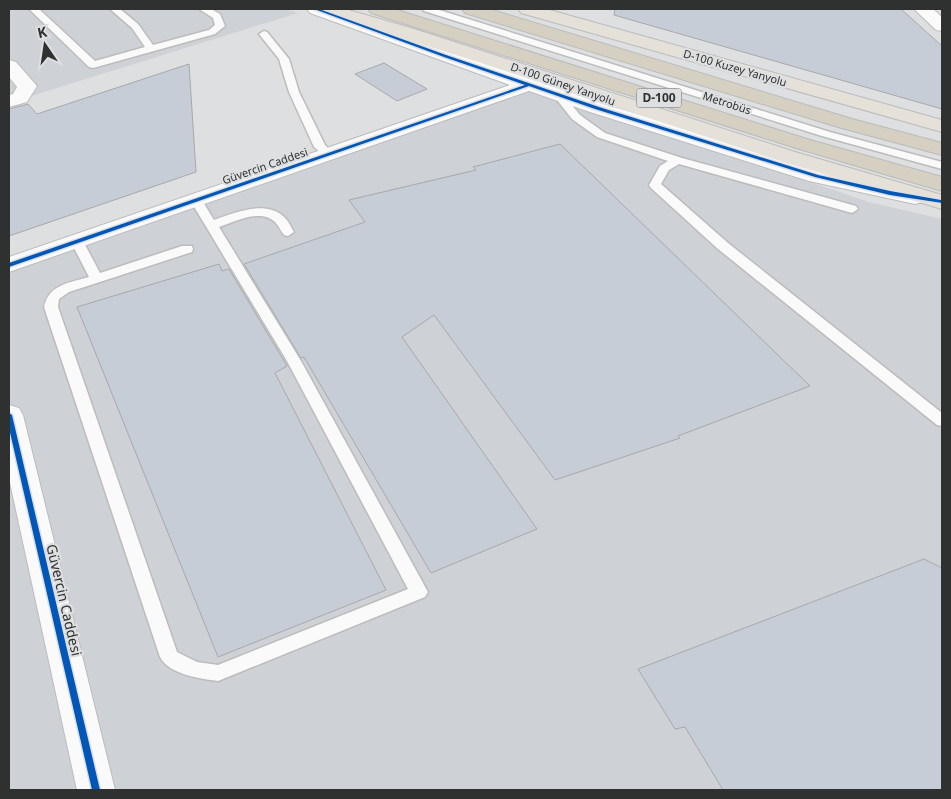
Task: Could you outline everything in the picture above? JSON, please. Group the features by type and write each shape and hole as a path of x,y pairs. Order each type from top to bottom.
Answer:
{"highway":[{"name":"D-100","path":"377,9 803,144 942,196"},
{"name":"D-100","path":"471,9 845,123 942,149"},
{"path":"476,9 517,16 602,38 942,134"}],"main road":[{"name":"D-100 Güney Yanyolu","path":"327,9 416,35 776,154 942,196"},
{"name":"D-100 Kuzey Yanyolu","path":"528,9 942,126"}],"street":[{"path":"316,9 528,85 817,176 890,193 942,196"},
{"path":"923,9 941,25"},
{"path":"9,66 27,86 14,100"},
{"name":"Güvercin Caddesi","path":"9,265 528,85"},
{"name":"Güvercin Caddesi","path":"9,415 96,790"}],"lane":[{"path":"34,9 92,65 212,32 220,26 217,16 204,9"},
{"path":"115,9 135,26 151,49"},
{"name":"Metrobüs","path":"427,9 826,134 942,166"},
{"path":"264,34 284,59 294,92 320,147 328,154"},
{"path":"558,95 576,117 601,135 678,160 852,209"},
{"path":"678,160 664,168 655,185 723,246 942,421"},
{"path":"187,249 64,289 53,297 51,307 169,657 194,670 218,673 419,592 294,361 196,200"},
{"path":"211,225 257,212 268,212 279,218 288,232"},
{"path":"76,242 96,278"}],"shaded area":[{"path":"9,9 285,9 298,13 9,103"},
{"path":"517,83 869,202 942,219 942,790 9,790 9,260"}],"building":[{"path":"615,9 901,9 942,46 942,109 614,15"},
{"path":"384,63 427,89 397,101 355,74"},
{"path":"189,64 196,172 9,236 9,109 28,104 37,114"},
{"path":"560,144 810,386 678,436 680,438 555,480 434,315 402,337 537,529 431,573 304,357 301,358 244,264 365,222 349,200 476,170 473,167"},
{"path":"219,264 222,271 229,269 287,366 275,373 386,590 218,657 77,307"},
{"path":"924,559 942,568 942,790 723,790 685,727 675,729 638,669"}],"cycle path":[{"path":"316,9 597,108 817,176 890,193 941,202"},
{"path":"9,265 528,85"},
{"path":"9,415 96,790"}]}
